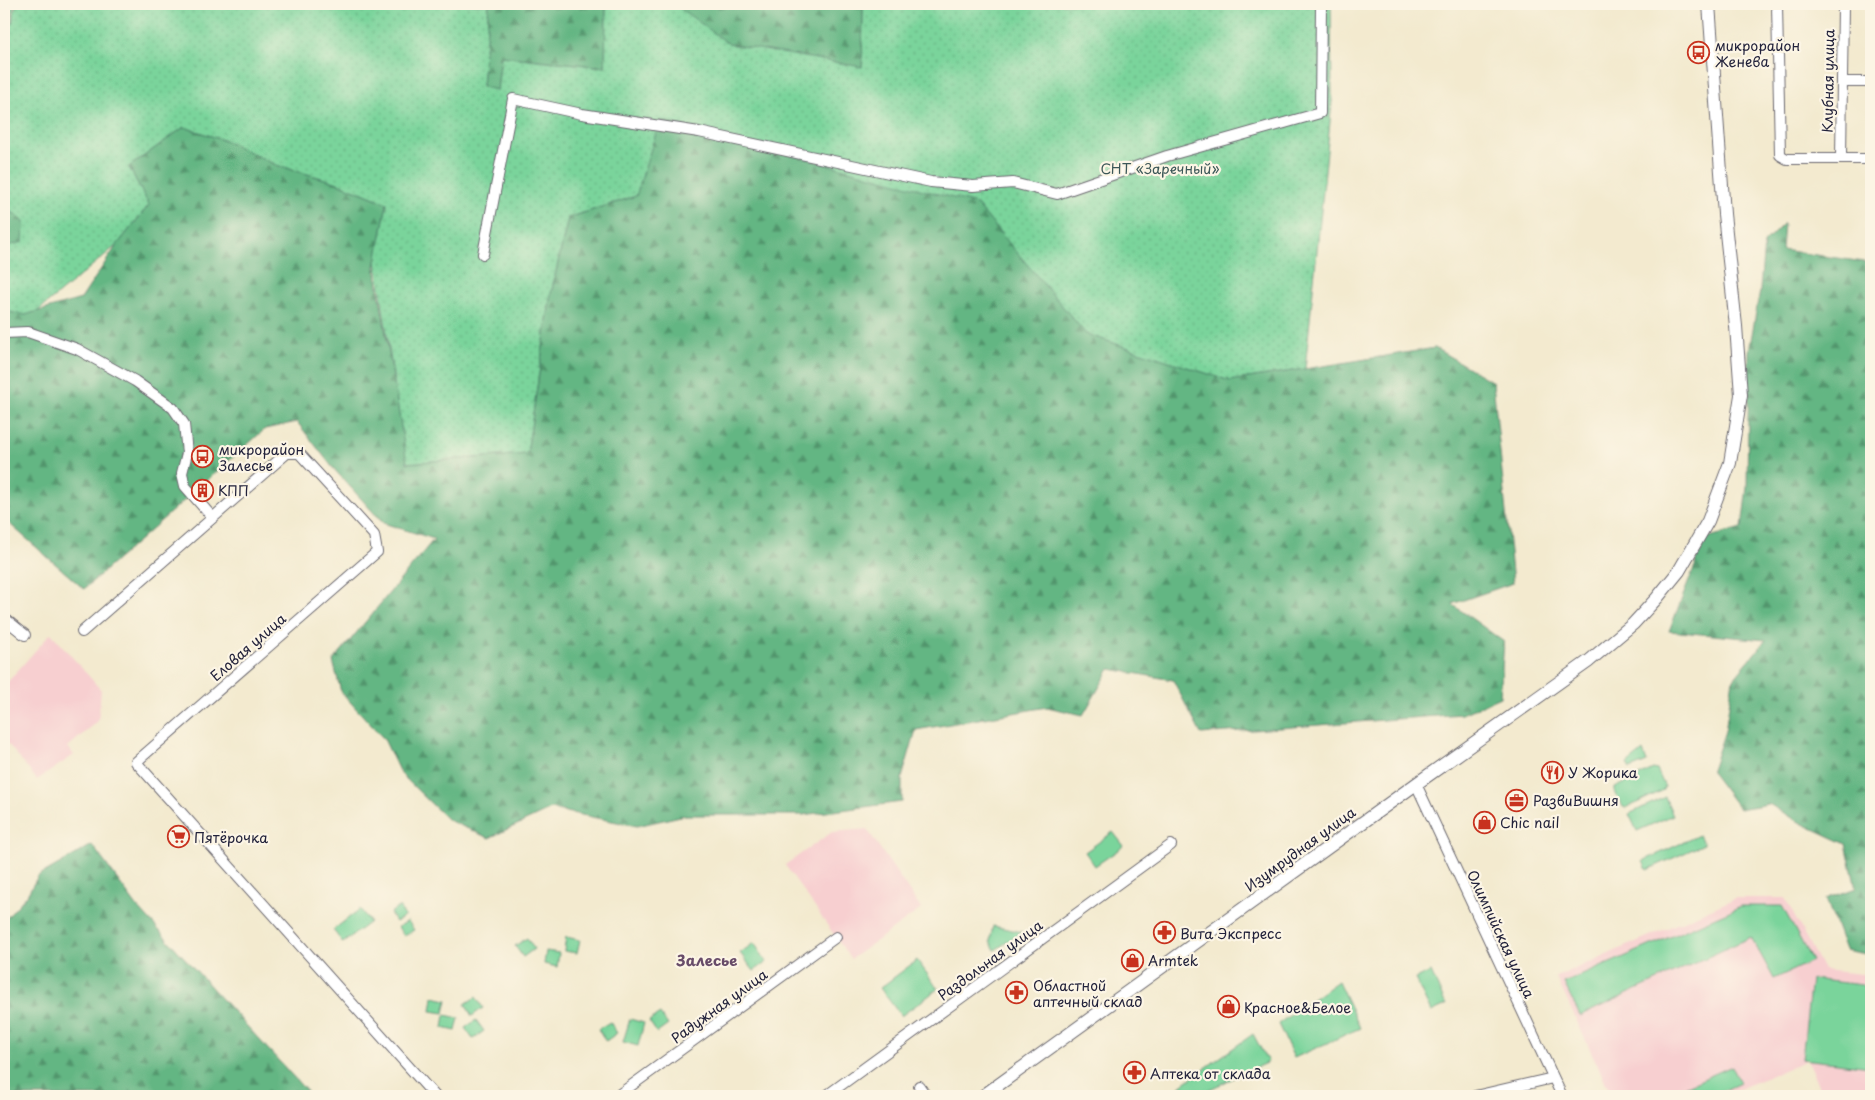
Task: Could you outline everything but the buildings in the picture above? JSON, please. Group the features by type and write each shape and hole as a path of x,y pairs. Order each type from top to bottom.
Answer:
{"street":[{"path":"483,254 513,99 582,114 699,132 931,182 973,186 1013,183 1057,194 1167,156 1320,113 1321,4"},
{"name":"Изумрудная улица","path":"983,1096 1589,661 1632,624 1658,598 1679,571 1708,520 1730,463 1741,395 1724,214 1709,4"},
{"path":"1777,4 1780,155 1787,159 1871,158"},
{"name":"Клубная улица","path":"1840,158 1843,4"},
{"path":"1842,82 1871,82"},
{"path":"4,333 28,332 77,350 135,381 173,408 184,424 188,453 182,473 185,486 212,517 82,632"},
{"name":"Еловая улица","path":"212,517 287,453 300,453 374,535 377,552 136,762 435,1096"},
{"path":"4,618 25,634"},
{"name":"Олимпийская улица","path":"1416,784 1562,1096"},
{"name":"Раздольная улица","path":"826,1096 1170,845"},
{"name":"Радужная улица","path":"617,1096 836,937"},
{"path":"1474,1096 1553,1078"},
{"path":"919,1086 926,1096"}],"shaded area":[{"path":"51,633 101,690 98,721 68,747 74,755 37,780 4,739 4,686"},
{"path":"867,829 921,909 851,959 785,865 832,832"},
{"path":"1736,898 1785,898 1823,970 1871,975 1871,1088 1823,1096 1807,1060 1723,1096 1612,1096 1556,977"}],"green space":[{"path":"4,4 14,4 11,20 4,22"},
{"name":"СНТ «Заречный»","path":"16,4 489,4 482,86 497,90 501,56 605,67 606,4 681,4 681,9 862,67 863,4 1331,4 1332,102 1305,369 1230,381 1086,335 976,204 636,196 568,218 551,294 527,454 406,463 376,261 387,203 335,182 276,165 226,141 184,127 129,167 149,205 117,245 26,321 4,314 4,26 8,22 12,24"},
{"path":"489,4 606,4 605,67 501,56 497,90 482,87"},
{"path":"681,4 863,4 862,67 729,44 681,9"},
{"path":"660,120 976,204 1086,334 1230,381 1435,348 1493,382 1513,583 1452,604 1504,642 1500,697 1462,714 1201,734 1173,680 1110,669 1083,715 1047,707 916,730 902,778 902,802 803,815 685,815 637,826 551,809 489,838 448,820 400,773 384,739 341,692 333,661 434,539 383,523 333,468 297,422 265,429 84,589 4,519 4,311 25,315 81,299 117,245 149,205 129,167 184,127 226,141 276,165 335,182 387,203 375,267 407,463 527,454 551,294 568,218 636,196"},
{"path":"4,209 17,215 24,222 23,242 4,247"},
{"path":"1784,223 1782,250 1871,263 1871,955 1845,950 1826,899 1856,888 1846,844 1801,823 1769,804 1739,809 1711,772 1725,731 1733,679 1766,640 1669,631 1706,538 1742,528 1747,487 1749,351 1760,290 1764,243"},
{"path":"1643,751 1647,762 1630,769 1627,764"},
{"path":"1653,769 1657,770 1665,787 1664,790 1626,808 1623,807 1615,792 1615,788"},
{"path":"1665,797 1673,815 1637,831 1629,814"},
{"path":"1113,832 1124,846 1095,866 1085,852"},
{"path":"1699,835 1704,844 1647,870 1643,861"},
{"path":"92,845 136,905 311,1096 4,1096 4,921 27,895 38,876"},
{"path":"1741,906 1782,906 1812,961 1774,979 1751,937 1580,1016 1564,983"},
{"path":"399,907 405,916 396,922 390,913"},
{"path":"360,909 370,922 343,943 333,930"},
{"path":"408,921 414,930 404,936 398,927"},
{"path":"993,926 1022,932 995,950 990,941"},
{"path":"566,937 580,940 577,953 564,951"},
{"path":"527,938 534,949 523,957 515,946"},
{"path":"754,943 767,962 754,971 740,953"},
{"path":"546,951 559,953 557,967 544,964"},
{"path":"917,960 938,989 901,1016 880,988"},
{"path":"1431,972 1446,1005 1431,1012 1415,979"},
{"path":"1811,979 1871,986 1871,1067 1802,1059"},
{"path":"1338,981 1360,1028 1294,1058 1278,1024"},
{"path":"433,997 447,1000 444,1013 431,1011"},
{"path":"476,997 483,1008 472,1016 465,1004"},
{"path":"660,1014 668,1025 657,1033 649,1021"},
{"path":"445,1015 459,1018 456,1031 443,1028"},
{"path":"630,1019 644,1023 638,1046 623,1042"},
{"path":"476,1020 484,1031 473,1039 465,1028"},
{"path":"610,1022 617,1033 606,1041 598,1029"},
{"path":"1253,1034 1268,1062 1195,1096 1166,1096"},
{"path":"1732,1066 1740,1083 1712,1096 1665,1096"}],"place":[{"name":"микрорайон Женева","path":"1699,53"},
{"name":"микрорайон Залесье","path":"203,457"},
{"name":"КПП","path":"202,490"},
{"name":"У Жорика","path":"1552,772"},
{"name":"РазвиВишня","path":"1517,800"},
{"name":"Chic nail","path":"1484,822"},
{"name":"Пятёрочка","path":"178,837"},
{"name":"Вита Экспресс","path":"1164,933"},
{"name":"Armtek","path":"1132,960"},
{"name":"Областной аптечный склад","path":"1017,993"},
{"name":"Красное&Белое","path":"1228,1007"},
{"name":"Аптека от склада","path":"1134,1073"}],"district":[{"name":"Залесье","path":"707,959"}]}
